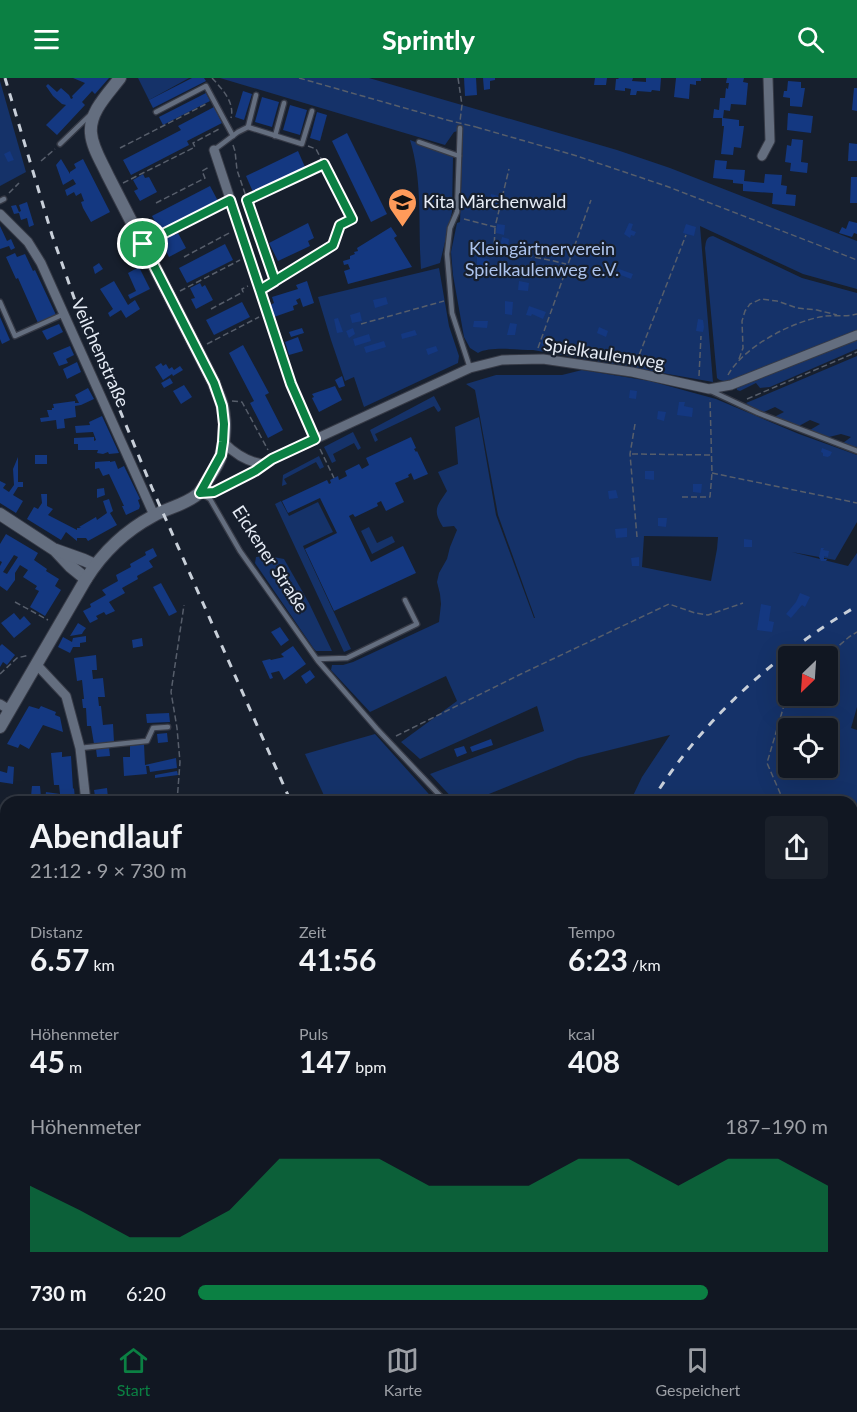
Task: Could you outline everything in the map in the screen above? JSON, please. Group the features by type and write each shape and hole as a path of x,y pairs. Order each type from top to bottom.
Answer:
{"street":[{"path":"0,727 5,707 37,664 95,565 110,547 130,530 154,515 189,501 200,493 221,455 224,424 222,406 214,383 95,149 91,132 93,119 98,108 120,78"},
{"path":"762,156 770,141 768,78"},
{"path":"214,150 291,384 315,439"},
{"name":"Veilchenstraße","path":"0,214 27,242 41,264 154,515"},
{"path":"260,290 333,245 340,225"},
{"name":"Spielkaulenweg","path":"200,493 214,492 255,471 269,461 470,368 502,360 543,358 632,372 709,389 731,385 857,335"},
{"path":"223,442 249,461 256,463 269,461"},
{"path":"0,514 55,550 87,579"},
{"path":"55,550 95,565"},
{"path":"37,664 66,696 80,748 85,796"}],"lane":[{"path":"156,112 206,86 227,124 231,137"},
{"path":"214,150 248,127 256,95"},
{"path":"275,136 284,103"},
{"path":"60,144 98,108"},
{"path":"248,127 302,144 312,111"},
{"path":"460,128 456,217 450,228 447,254 452,313 470,368"},
{"path":"419,142 459,156"},
{"path":"0,302 15,336 64,314"},
{"path":"709,389 758,413 857,451"},
{"name":"Eickener Straße","path":"200,493 210,499 240,551 316,658 388,741 440,796"},
{"path":"316,658 347,658 417,624 405,600"},
{"path":"80,748 147,741 153,728 168,727"}],"path":[{"path":"114,188 195,147 193,143 227,124 232,117 233,109 230,101 212,78"},
{"path":"299,78 577,156 666,186 857,260"},
{"path":"458,78 462,105 460,128"},
{"path":"120,148 206,104 208,108 216,104"},
{"path":"231,137 236,151 237,170 275,281"},
{"path":"41,161 60,144"},
{"path":"302,144 316,149 352,219 340,225"},
{"path":"156,203 205,178 202,171 218,162"},
{"path":"247,200 324,164"},
{"path":"509,169 495,227 494,249 567,264"},
{"path":"2,200 19,183"},
{"path":"143,244 230,200"},
{"path":"538,348 591,200"},
{"path":"456,217 495,227"},
{"path":"184,257 240,228"},
{"path":"632,372 686,235"},
{"path":"170,297 249,255"},
{"path":"211,309 243,292 242,289 257,280"},
{"path":"361,324 451,299"},
{"path":"739,360 743,348 742,321 745,311 750,304 760,299 838,315"},
{"path":"197,349 267,312"},
{"path":"727,377 739,360 765,340 800,322 824,316 857,314"},
{"path":"699,376 701,336"},
{"path":"736,403 857,352"},
{"path":"682,497 710,497 712,455 709,389"},
{"path":"220,399 242,402 269,461"},
{"path":"635,424 630,454 637,537"},
{"path":"315,439 334,478"},
{"path":"630,454 712,455"},
{"path":"712,472 857,504"},
{"path":"15,602 59,627"},
{"path":"388,741 669,604 708,615 743,603"},
{"path":"177,796 180,762 171,692 184,605"},
{"path":"838,647 857,632"},
{"path":"0,674 17,658 46,648"},
{"path":"781,796 767,763 784,706"}],"green space":[{"path":"138,78 189,78 149,100"},
{"name":"Kleingärtnerverein Spielkaulenweg e.V.","path":"220,78 369,78 617,150 670,168 857,241 857,289 803,274 700,226 713,382 533,350 497,349 478,353 470,348 464,337 451,252 457,223 460,222 463,132 454,132 445,145"},
{"path":"0,81 26,172 0,186"},
{"path":"410,140 453,156 452,212 440,263 421,269 417,172"},
{"path":"713,236 802,278 857,293 857,331 737,379 719,380 705,248 708,238"},
{"name":"Kleingärtnerverein Spielkaulenweg e.V.","path":"439,268 449,326 459,356 458,363 364,407 354,377 345,381 318,297"},
{"path":"857,339 857,349 770,387 760,388 756,383 740,391 737,390 737,387"},
{"path":"857,356 857,448 843,443 851,437 841,434 829,437 810,430 820,424 810,420 799,426 774,417 784,412 775,407 764,412 746,403"},
{"path":"582,370 650,381 716,399 799,434 857,455 857,522 835,560 792,552 848,566 857,553 857,707 851,728 857,730 857,796 633,796 642,777 670,735 578,758 484,796 450,796 430,774 544,731 537,706 420,759 401,742 457,701 446,676 370,712 331,670 332,665 353,662 439,622 441,604 437,582 457,530 454,526 443,527 438,516 438,504 447,491 438,472 458,464 455,427 479,417 496,515 535,618 498,515 475,390 466,384 496,375 562,375","holes":["644,536 718,537 711,581 642,567"]},
{"path":"434,396 440,411 438,412 434,406 375,434 378,440 375,442 370,430"},
{"path":"353,432 361,448 358,450 354,443 333,454 336,461 332,463 324,447"},
{"path":"319,456 324,467 320,469 316,462 284,479 287,484 282,486 283,475"},
{"path":"281,501 289,516 318,502 333,532 303,546 351,649 344,652 275,504"},
{"path":"369,527 377,543 392,536 395,542 372,554 361,531"},
{"path":"268,556 284,559 309,603 332,651 314,649 255,563 256,557"},
{"path":"375,734 431,796 324,796 305,754"}],"building":[{"path":"73,78 109,78 95,94 92,91 82,102 85,105 57,135 46,125 66,105 53,96 46,86 48,84 57,92 61,88 71,99 85,83"},
{"path":"192,78 204,78 206,81 153,108 149,100"},
{"path":"464,78 476,78 477,95 465,96"},
{"path":"483,78 495,78 490,81 490,89 484,90"},
{"path":"595,78 607,78 606,85 594,85"},
{"path":"633,78 632,81 646,82 646,78 661,78 660,91 637,91 636,95 630,95 631,89 615,90 616,79"},
{"path":"676,78 701,78 701,81 696,81 696,85 690,84 689,99 674,97"},
{"path":"727,78 744,78 743,82 748,83 746,105 731,104 730,111 724,110 723,118 739,120 739,126 744,126 741,148 734,147 733,155 721,154 724,126 722,126 722,118 713,118 714,109 719,110 720,98 725,98 729,83 726,83"},
{"path":"788,81 801,82 801,88 805,88 802,107 790,106 790,98 783,97 784,91 787,91"},
{"path":"854,88 857,88 857,111 852,110"},
{"path":"243,91 252,94 244,120 235,117"},
{"path":"206,93 210,101 163,125 159,117"},
{"path":"262,97 279,102 272,127 255,122"},
{"path":"290,105 307,110 300,135 283,130"},
{"path":"214,107 222,123 187,141 189,145 131,175 123,160 181,130 178,126"},
{"path":"317,112 327,115 320,141 310,138"},
{"path":"788,113 813,116 811,133 787,130"},
{"path":"347,133 387,214 371,222 332,141"},
{"path":"792,139 803,140 801,162 808,163 807,173 790,171 791,163 785,162 787,145 791,146"},
{"path":"849,143 857,144 857,161 848,161"},
{"path":"10,151 14,160 8,162 4,154"},
{"path":"298,151 305,167 253,192 246,176"},
{"path":"61,159 70,174 76,168 74,164 83,159 110,212 91,222 83,208 81,202 84,201 81,193 76,196 74,192 67,196 65,190 76,184 73,179 63,185 56,165"},
{"path":"715,160 727,161 726,169 745,170 744,181 764,183 765,174 782,175 781,185 787,186 786,194 796,195 795,206 772,204 773,193 743,191 743,184 733,183 733,180 713,178"},
{"path":"143,174 145,178 149,177 157,192 140,201 134,191 138,189 133,180"},
{"path":"851,177 857,177 857,203 850,203"},
{"path":"210,186 218,201 160,231 152,216"},
{"path":"491,194 499,196 497,206 489,204"},
{"path":"27,202 34,225 29,227 27,218 21,220 19,213 14,214 11,206 16,205 19,212 21,211 19,205"},
{"path":"849,221 857,223 857,234 854,233 852,237 839,233 842,227 846,229"},
{"path":"308,223 314,238 308,241 310,246 278,261 269,243"},
{"path":"629,223 633,224 631,230 636,232 630,238 624,234"},
{"path":"497,224 505,225 504,235 496,233"},
{"path":"686,224 696,227 694,236 683,233"},
{"path":"0,226 7,241 11,239 15,248 11,250 9,246 0,249"},
{"path":"391,227 397,236 394,238 412,267 348,284 344,271 350,269 348,264 344,265 343,261 350,259 350,256 355,254 354,252 358,251 357,248"},
{"path":"173,231 175,235 178,233 186,248 169,257 164,247 168,245 162,236"},
{"path":"502,237 509,239 508,247 500,246"},
{"path":"225,244 233,260 187,283 179,268"},
{"path":"15,253 17,257 25,254 56,315 38,323 6,257"},
{"path":"477,253 482,253 482,258 489,259 488,269 477,268"},
{"path":"99,263 103,269 95,274 93,267"},
{"path":"139,267 150,289 130,299 128,295 136,291 128,273"},
{"path":"619,269 633,274 631,279 618,274"},
{"path":"114,281 128,305 135,300 140,309 126,318 121,310 110,317 108,313 113,309 100,289"},
{"path":"307,281 314,303 303,307 300,298 296,300 298,304 293,306 294,310 274,317 270,305 274,303 272,297 298,289 296,285"},
{"path":"519,281 529,283 528,291 518,290"},
{"path":"200,283 202,287 205,285 213,300 196,309 191,299 195,298 190,288"},
{"path":"386,297 388,304 375,308 373,300"},
{"path":"505,301 513,302 512,315 505,314"},
{"path":"242,302 250,317 214,335 206,320"},
{"path":"529,306 546,312 543,319 532,314 531,316 526,315"},
{"path":"360,312 362,321 352,323 350,315"},
{"path":"0,317 10,340 2,344 0,339"},
{"path":"338,318 343,332 337,333 334,319"},
{"path":"698,319 703,320 703,332 696,331"},
{"path":"474,321 488,321 487,328 473,327"},
{"path":"510,323 517,324 515,335 507,335"},
{"path":"59,324 63,332 47,340 42,331"},
{"path":"599,327 608,331 606,337 597,333"},
{"path":"302,328 304,333 291,337 289,332"},
{"path":"353,328 355,334 349,338 346,331"},
{"path":"415,330 417,335 402,339 401,334"},
{"path":"369,334 371,341 355,346 353,339"},
{"path":"544,336 552,339 549,347 541,345"},
{"path":"298,337 303,351 289,355 285,342"},
{"path":"384,341 386,347 366,353 364,347"},
{"path":"243,345 269,393 265,395 283,430 268,438 250,403 254,401 229,353"},
{"path":"70,346 74,355 66,359 68,363 59,366 53,353"},
{"path":"436,346 438,351 428,355 426,349"},
{"path":"77,362 81,372 67,379 63,369"},
{"path":"161,363 163,366 166,364 169,369 172,367 174,370 180,366 183,370 163,380 155,367"},
{"path":"342,376 345,386 339,388 335,380"},
{"path":"170,378 173,383 164,388 161,383"},
{"path":"184,385 192,397 181,404 173,391"},
{"path":"335,386 342,400 319,412 312,394"},
{"path":"88,388 94,399 75,406 76,417 64,419 65,428 57,429 56,420 41,422 40,418 49,417 47,410 54,408 53,404 75,401 79,403 75,395"},
{"path":"630,390 637,391 636,399 629,398"},
{"path":"679,402 685,402 684,406 693,408 692,417 677,415"},
{"path":"658,411 666,412 664,421 657,419"},
{"path":"102,416 119,453 103,454 97,453 98,450 78,450 78,444 74,444 74,438 94,437 94,441 96,440 93,432 76,433 75,426 90,425 89,422"},
{"path":"411,437 416,448 414,449 428,474 414,480 411,473 409,477 395,483 404,502 386,511 381,501 377,503 378,506 355,517 353,514 349,516 371,562 403,546 416,573 334,611 305,549 337,533 320,498 288,513 282,501 327,480 329,484 330,480 338,476 339,480 347,476 345,471 359,464 362,469 369,465 366,458"},
{"path":"822,448 832,452 830,456 823,456"},
{"path":"35,455 47,455 47,464 35,464"},
{"path":"18,457 18,482 23,482 23,487 18,487 13,495 23,501 16,513 0,503 0,481 6,484 3,488 9,492 14,485 13,469"},
{"path":"115,461 118,469 124,466 140,499 138,500 139,509 126,515 109,474 103,476 99,468 95,469 95,462"},
{"path":"645,471 654,471 654,480 645,479"},
{"path":"693,484 702,484 701,493 693,492"},
{"path":"104,488 105,495 97,498 97,489"},
{"path":"616,490 618,498 609,499 608,491"},
{"path":"41,494 47,494 47,506 53,509 48,515 77,530 96,517 97,520 107,513 103,501 109,499 113,511 110,513 117,525 88,541 86,538 77,538 77,541 66,532 61,540 27,519 34,507 38,509 42,503"},
{"path":"658,518 667,518 666,527 658,526"},
{"path":"627,528 627,537 616,538 615,529"},
{"path":"6,534 38,553 34,560 59,579 55,586 61,590 45,616 30,607 39,591 35,589 37,586 23,577 28,570 20,565 15,573 15,580 7,591 0,586 2,562 0,561 0,544","holes":["14,555 18,557 7,574 3,572"]},
{"path":"744,539 752,540 752,547 744,547"},
{"path":"153,548 157,556 149,561 153,567 122,588 125,593 109,602 115,611 106,615 104,612 90,623 83,611 106,595 102,590 118,581 116,575 131,567 130,564"},
{"path":"821,548 829,551 828,557 824,556 826,561 821,561 819,557"},
{"path":"639,557 639,566 632,566 631,558"},
{"path":"161,583 177,612 169,616 153,587"},
{"path":"800,593 810,597 805,607 802,605 791,618 786,614"},
{"path":"761,604 771,606 769,621 774,622 772,632 757,630"},
{"path":"14,613 20,620 24,616 31,624 14,638 1,623"},
{"path":"78,623 86,628 82,634 70,636"},
{"path":"280,627 289,640 281,646 271,632"},
{"path":"86,636 86,642 80,643 80,647 73,647 70,653 58,647 63,637 72,642 73,638"},
{"path":"142,638 143,646 133,648 132,640"},
{"path":"2,644 15,655 7,665 3,662 0,667 0,646"},
{"path":"293,646 306,664 284,680 279,671 271,673 273,678 270,679 262,661 284,657 281,654"},
{"path":"96,655 97,670 92,670 93,679 103,678 105,697 98,697 99,706 101,706 103,725 113,724 114,742 94,744 91,726 87,726 86,708 83,708 82,680 77,681 74,658"},
{"path":"310,670 315,677 306,684 301,676"},
{"path":"29,706 39,709 41,706 56,712 55,715 60,717 63,732 43,725 29,749 20,744 18,748 7,744"},
{"path":"169,713 170,722 147,723 146,714"},
{"path":"167,733 168,742 158,743 157,734"},
{"path":"491,739 493,745 472,752 470,747"},
{"path":"144,744 145,765 176,758 177,768 150,772 149,766 146,766 147,774 124,776 123,757 130,757 130,746"},
{"path":"464,746 467,753 457,757 454,749"},
{"path":"109,747 110,756 97,757 96,749"},
{"path":"62,752 62,757 71,756 75,796 45,796 46,792 60,794 59,785 54,785 51,753"},
{"path":"8,766 14,767 13,784 0,782 0,771 7,773"},
{"path":"177,771 178,775 155,778 155,775"},
{"path":"32,786 40,786 41,796 31,796"},
{"path":"107,788 108,796 95,796 94,790"}],"railway":[{"path":"5,78 52,235 78,309 152,488 288,796"},
{"path":"655,796 693,744 742,692 797,645 857,606"}],"place":[{"name":"Kita Märchenwald","path":"402,228"}],"route":[{"path":"143,244 214,383 222,406 224,424 221,455 200,493 214,492 255,471 272,459 315,439 291,384 260,290 333,245 340,225 352,219 324,164 247,200 275,281 260,290 230,200 143,244"}]}
